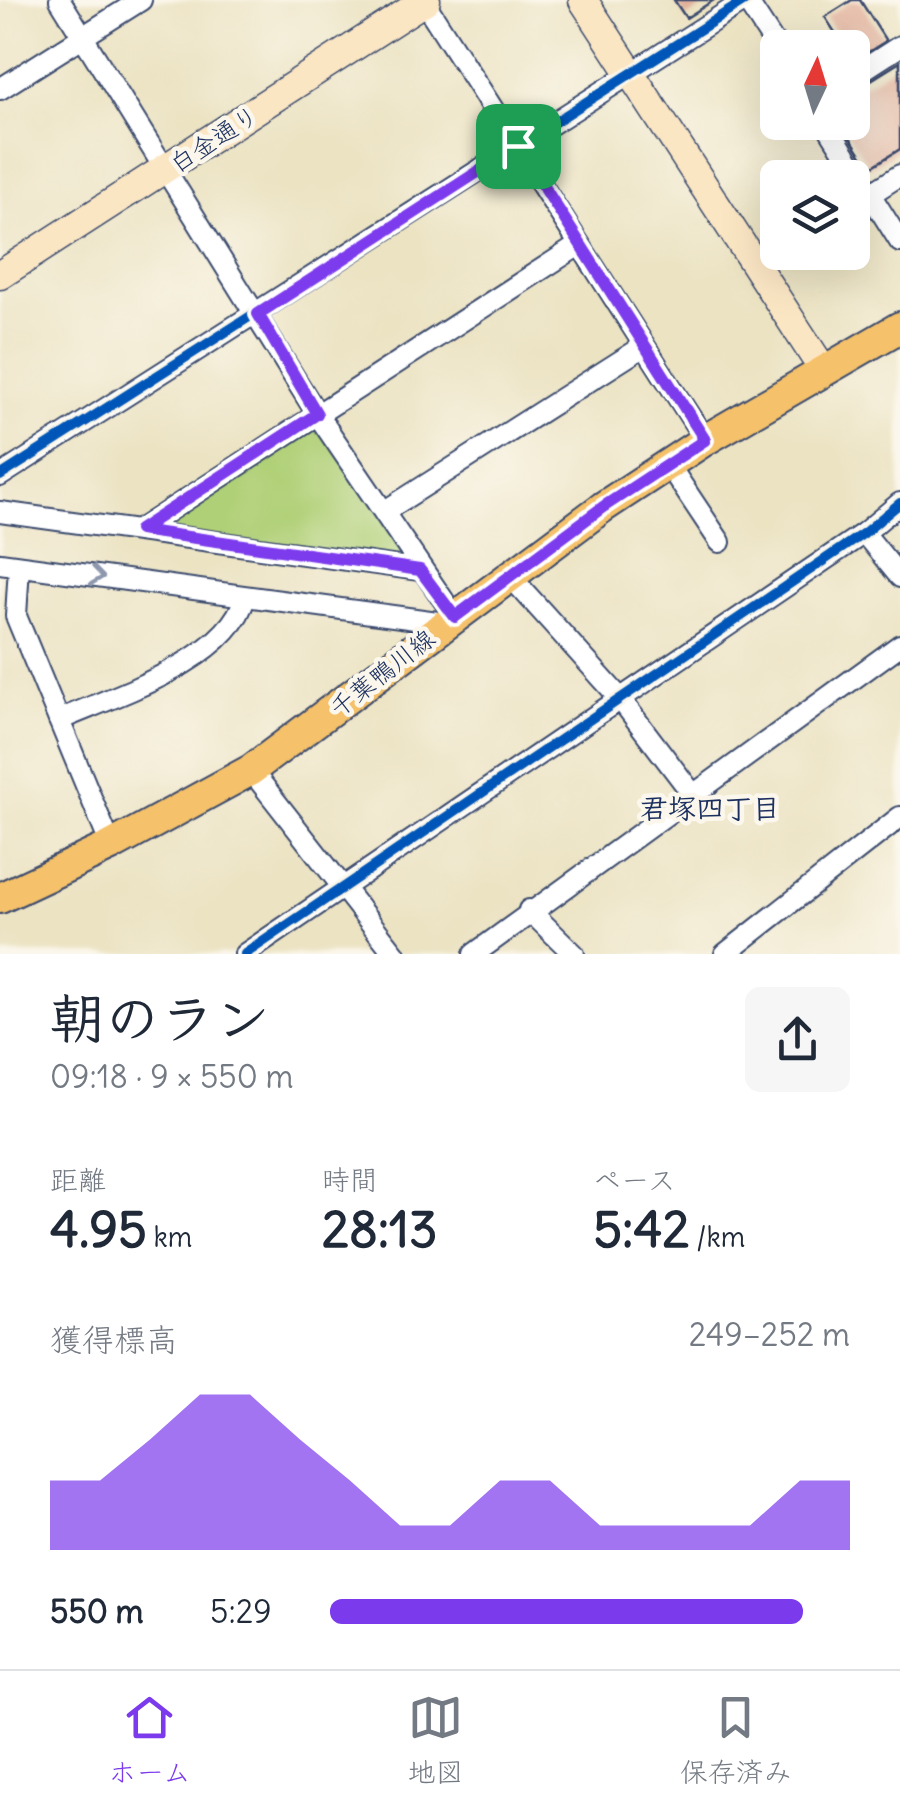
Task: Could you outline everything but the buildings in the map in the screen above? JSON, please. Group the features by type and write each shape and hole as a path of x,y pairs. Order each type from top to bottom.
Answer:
{"main road":[{"name":"千葉鴨川線","path":"0,898 112,846 251,770 324,719 450,620 668,464 900,326"}],"street":[{"path":"60,0 317,414 385,511 450,620"},
{"path":"0,89 141,0"},
{"path":"583,0 824,371"},
{"path":"0,476 746,0 766,30"},
{"path":"424,1 705,440"},
{"name":"白金通り","path":"0,275 424,1"},
{"path":"870,65 900,46"},
{"path":"837,140 900,242"},
{"path":"872,194 900,175"},
{"path":"139,530 579,245"},
{"path":"385,511 644,346"},
{"path":"668,464 720,542"},
{"path":"245,954 618,696 864,533 900,504"},
{"path":"0,512 420,570"},
{"path":"864,533 900,577"},
{"path":"112,846 16,616 10,564 245,597 450,620"},
{"path":"510,576 618,696 691,792"},
{"path":"59,720 184,665 241,614 245,597"},
{"path":"474,954 691,792 900,645"},
{"path":"251,770 394,954"},
{"path":"725,954 900,817"},
{"path":"529,910 574,954"}],"green space":[{"path":"317,414 420,570 139,530"}],"cycle path":[{"path":"0,476 746,0"},
{"path":"245,954 864,533 900,503"}],"district":[{"name":"君塚四丁目","path":"710,808"}],"route":[{"path":"518,146 705,440 603,507 455,617 420,570 139,530 317,414 258,314 518,146"}]}
